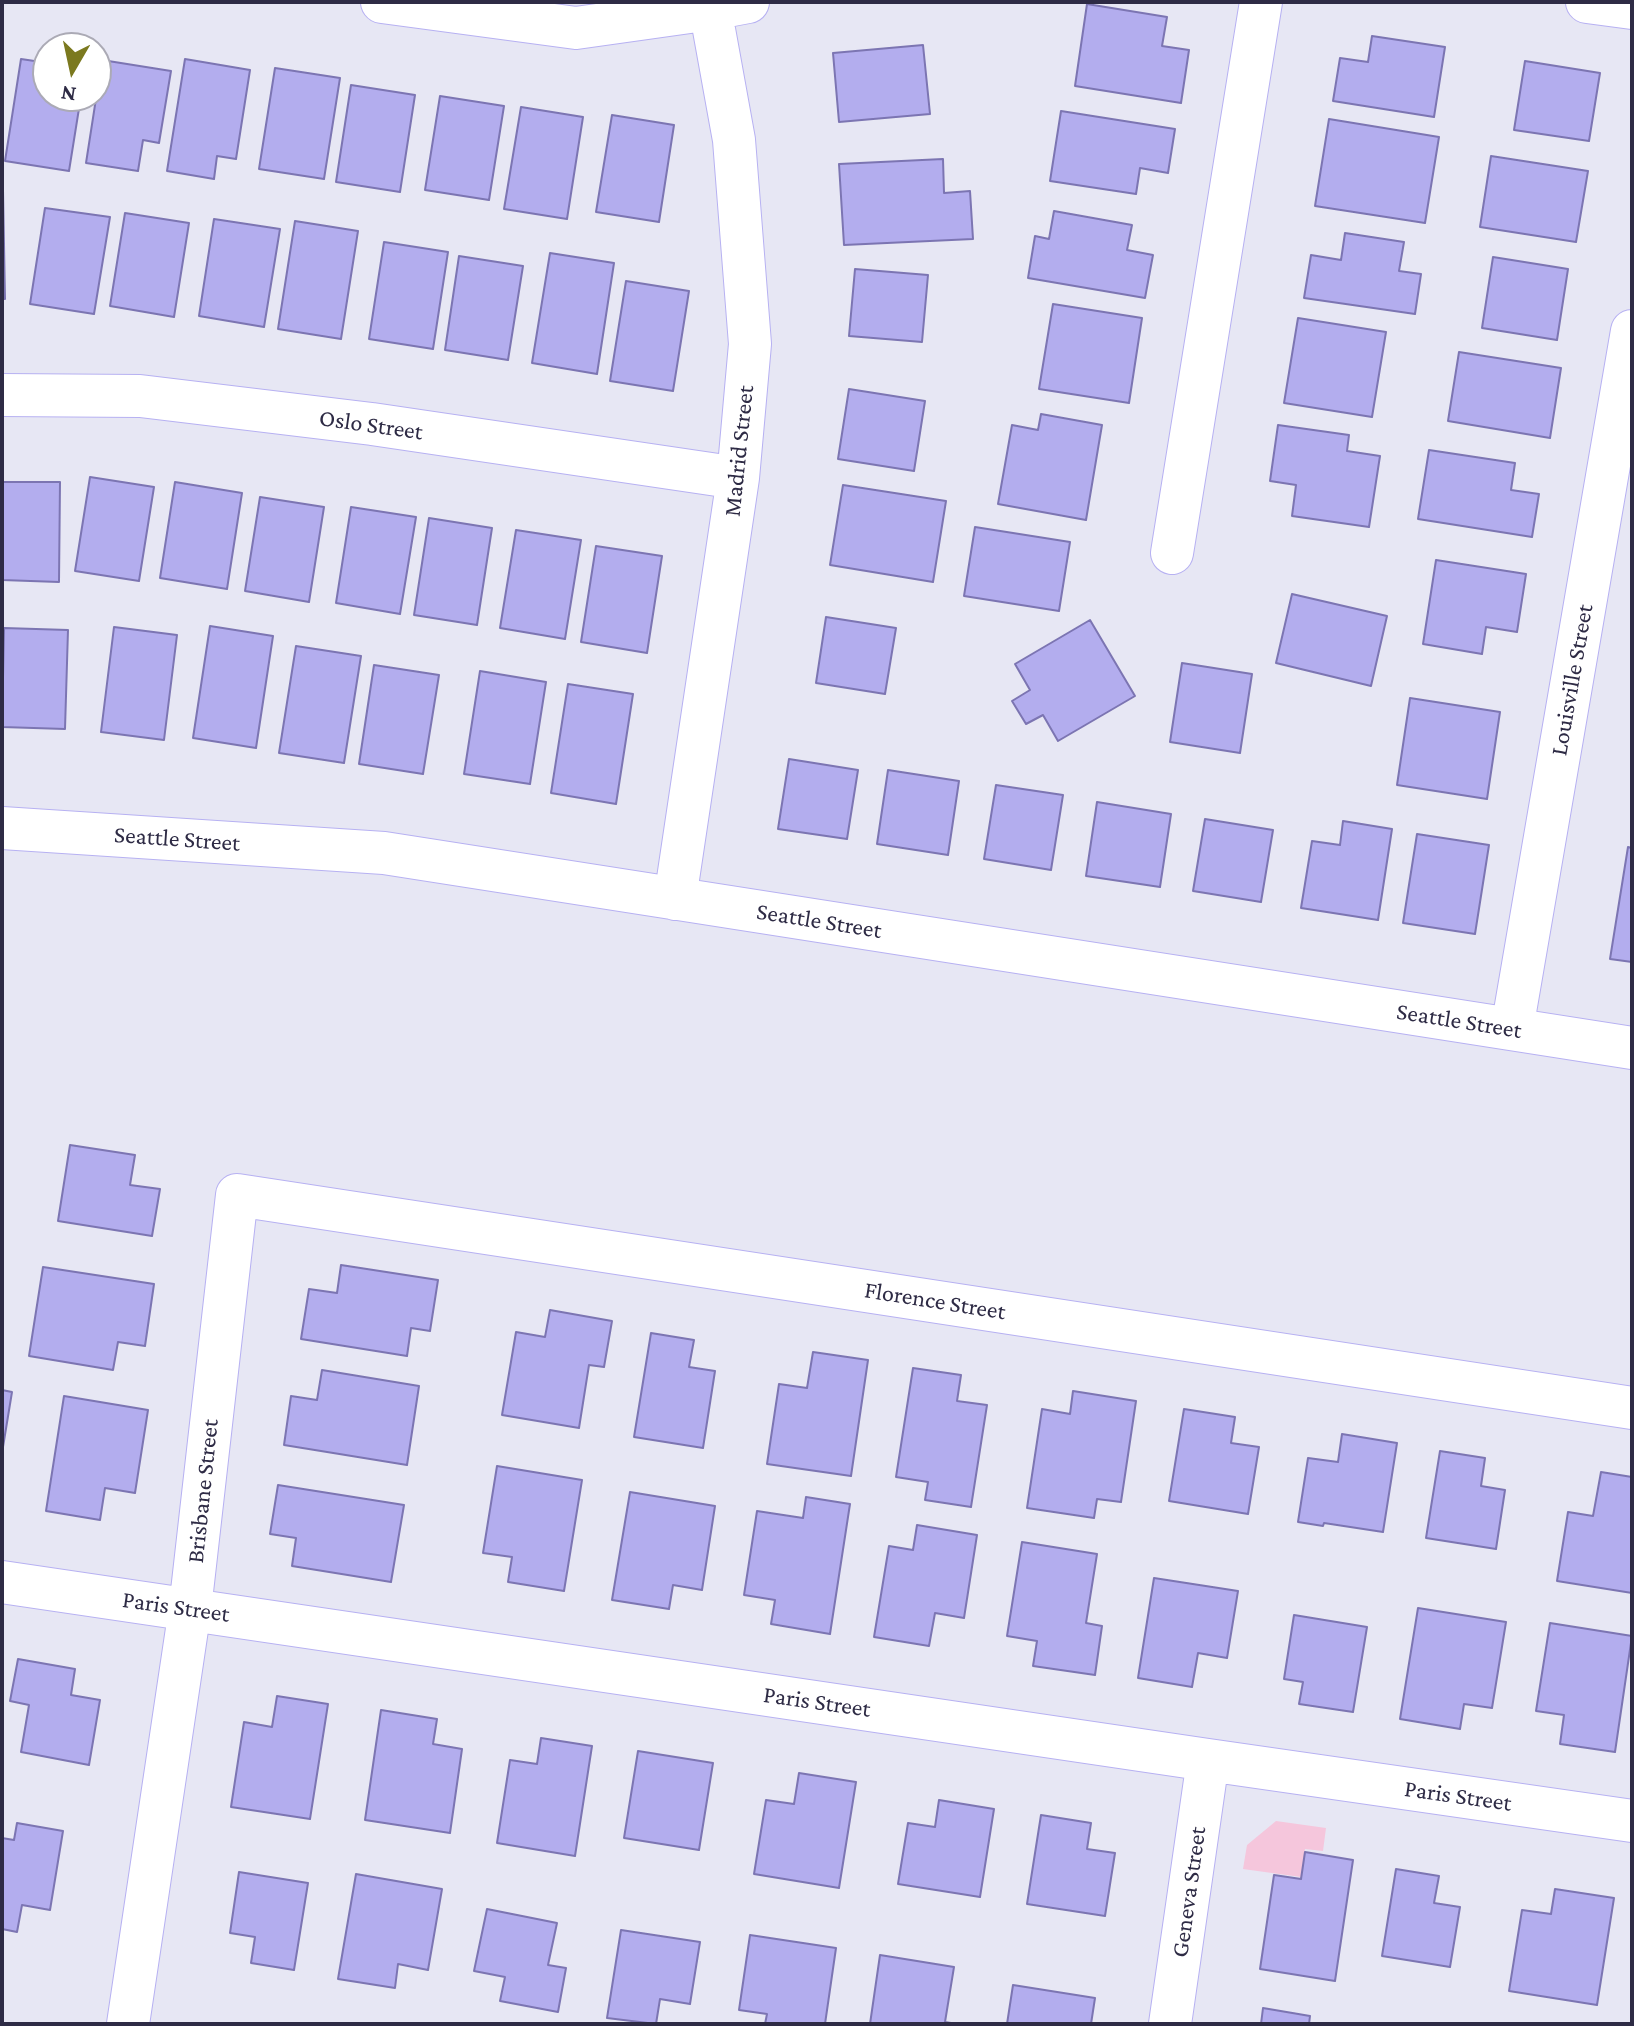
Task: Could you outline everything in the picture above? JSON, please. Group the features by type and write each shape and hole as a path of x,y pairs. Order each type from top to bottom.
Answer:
{"street":[{"path":"382,2 576,28 722,4"},
{"path":"1172,553 1261,2"},
{"path":"1587,2 1632,8"},
{"name":"Madrid Street","path":"675,899 738,478 750,344 722,4"},
{"name":"Louisville Street","path":"1512,1029 1632,331"},
{"name":"Oslo Street","path":"2,395 140,396 372,424 738,478"},
{"name":"Seattle Street","path":"2,828 384,853 1632,1048"},
{"name":"Florence Street","path":"237,1195 1632,1408"},
{"name":"Brisbane Street","path":"128,2024 190,1609 237,1195"},
{"name":"Paris Street","path":"2,1582 1632,1821"},
{"name":"Geneva Street","path":"1170,2024 1208,1760"}],"shaded area":[{"path":"1276,1821 1326,1828 1323,1851 1305,1849 1301,1877 1243,1869 1247,1845"}],"building":[{"path":"1087,4 1167,17 1162,46 1189,50 1181,103 1075,86"},
{"path":"1372,36 1445,47 1434,117 1333,101 1340,58 1368,62"},
{"path":"923,45 930,114 839,122 833,53"},
{"path":"21,59 32,61 32,112 78,112 69,171 5,161"},
{"path":"185,59 250,70 236,159 217,156 214,179 167,171"},
{"path":"1525,61 1600,73 1589,141 1514,130"},
{"path":"112,62 171,71 159,143 143,140 138,171 86,163 94,112 112,112"},
{"path":"275,68 340,78 324,179 259,169"},
{"path":"351,85 415,95 400,192 336,182"},
{"path":"440,96 504,106 489,200 425,190"},
{"path":"521,107 583,117 567,219 504,209"},
{"path":"1061,111 1175,129 1168,173 1140,168 1136,194 1050,181"},
{"path":"612,115 674,125 659,222 596,212"},
{"path":"1329,119 1439,137 1425,223 1315,206"},
{"path":"1491,156 1588,171 1576,242 1480,227"},
{"path":"943,159 944,193 970,191 973,239 844,245 839,164"},
{"path":"3,190 5,299 2,299"},
{"path":"45,208 110,217 94,314 30,304"},
{"path":"1054,211 1132,225 1127,250 1153,255 1145,298 1028,278 1035,236 1049,239"},
{"path":"125,213 189,223 174,317 110,306"},
{"path":"214,219 280,229 264,327 199,316"},
{"path":"295,221 358,231 341,339 278,329"},
{"path":"1345,233 1404,242 1399,271 1421,274 1415,314 1304,298 1311,255 1341,260"},
{"path":"384,242 448,252 433,349 369,339"},
{"path":"550,253 614,263 597,374 532,363"},
{"path":"459,256 523,266 508,360 445,350"},
{"path":"1493,257 1568,269 1557,340 1482,328"},
{"path":"855,269 928,275 922,342 849,336"},
{"path":"626,281 689,291 673,391 610,381"},
{"path":"1053,304 1142,318 1129,403 1039,389"},
{"path":"1298,318 1386,332 1372,417 1284,403"},
{"path":"1459,352 1561,368 1550,438 1448,421"},
{"path":"849,389 925,401 914,471 838,459"},
{"path":"1041,414 1102,425 1086,520 998,504 1012,425 1038,430"},
{"path":"1278,425 1349,435 1347,451 1380,456 1369,527 1292,516 1296,485 1270,481"},
{"path":"1429,450 1515,463 1511,490 1539,494 1532,537 1418,519"},
{"path":"90,477 154,487 139,581 75,571"},
{"path":"2,482 60,482 59,582 2,580"},
{"path":"175,482 242,493 227,589 160,578"},
{"path":"843,485 946,501 933,582 830,565"},
{"path":"260,497 324,507 309,602 245,591"},
{"path":"351,507 416,517 400,614 336,603"},
{"path":"429,518 492,528 477,625 414,615"},
{"path":"975,527 1070,542 1059,611 964,596"},
{"path":"516,530 581,540 565,639 500,628"},
{"path":"596,546 662,556 647,653 581,642"},
{"path":"1436,560 1526,574 1517,632 1486,627 1482,654 1423,644"},
{"path":"1292,594 1387,616 1371,686 1276,663"},
{"path":"826,617 896,628 885,694 816,683"},
{"path":"1090,620 1135,696 1058,741 1043,715 1026,724 1012,701 1030,690 1015,664"},
{"path":"210,626 273,636 256,748 193,738"},
{"path":"114,627 177,635 164,740 101,732"},
{"path":"4,628 68,630 65,729 2,727"},
{"path":"296,646 361,656 344,763 279,753"},
{"path":"1182,663 1252,674 1240,753 1170,742"},
{"path":"374,665 439,675 423,774 359,764"},
{"path":"480,671 546,682 530,784 464,774"},
{"path":"568,684 633,694 616,804 551,793"},
{"path":"1410,698 1500,712 1487,799 1397,785"},
{"path":"789,759 858,770 847,839 778,829"},
{"path":"888,770 959,781 948,855 877,844"},
{"path":"996,785 1063,795 1051,870 984,859"},
{"path":"1097,802 1171,814 1160,887 1086,876"},
{"path":"1205,819 1273,830 1261,902 1193,891"},
{"path":"1343,821 1392,829 1378,920 1301,908 1312,841 1340,845"},
{"path":"1417,834 1489,845 1475,934 1403,923"},
{"path":"1628,847 1632,848 1632,962 1610,959"},
{"path":"70,1145 135,1155 130,1185 160,1189 152,1236 58,1221"},
{"path":"341,1265 438,1280 430,1331 411,1328 407,1356 301,1339 309,1289 337,1293"},
{"path":"43,1267 154,1284 145,1346 118,1342 113,1370 29,1356"},
{"path":"550,1310 612,1321 604,1367 589,1365 579,1428 502,1415 516,1332 545,1337"},
{"path":"651,1333 694,1340 689,1367 715,1371 703,1448 634,1437"},
{"path":"813,1352 868,1360 851,1476 767,1464 779,1384 807,1388"},
{"path":"913,1368 961,1375 957,1401 987,1405 971,1507 925,1500 928,1482 896,1477"},
{"path":"322,1370 419,1386 407,1465 284,1445 291,1396 317,1400"},
{"path":"2,1390 12,1392 2,1453"},
{"path":"1073,1391 1136,1401 1121,1502 1097,1499 1094,1518 1027,1508 1042,1409 1070,1414"},
{"path":"64,1396 148,1410 135,1493 105,1488 100,1520 46,1511"},
{"path":"1184,1409 1235,1417 1231,1443 1259,1447 1248,1514 1169,1501"},
{"path":"1342,1434 1397,1443 1383,1532 1298,1522 1308,1458 1338,1462"},
{"path":"1440,1451 1485,1458 1481,1486 1505,1490 1496,1549 1426,1538"},
{"path":"497,1466 582,1480 564,1591 508,1582 512,1557 483,1553"},
{"path":"1601,1472 1632,1477 1632,1593 1557,1581 1568,1512 1593,1516"},
{"path":"278,1485 404,1505 391,1582 292,1566 296,1538 270,1534"},
{"path":"630,1492 715,1506 702,1590 673,1585 669,1609 612,1600"},
{"path":"806,1497 850,1504 830,1634 771,1624 775,1600 744,1595 757,1511 803,1518"},
{"path":"917,1525 977,1535 964,1618 935,1613 929,1646 874,1637 889,1546 913,1550"},
{"path":"1022,1542 1097,1554 1086,1623 1102,1626 1095,1675 1033,1666 1037,1641 1007,1636"},
{"path":"1154,1578 1238,1591 1227,1658 1198,1653 1192,1687 1138,1678"},
{"path":"1418,1608 1506,1622 1492,1708 1464,1704 1460,1729 1400,1719"},
{"path":"1294,1615 1367,1627 1353,1712 1299,1704 1303,1682 1284,1679"},
{"path":"1550,1623 1632,1636 1615,1752 1560,1744 1564,1715 1536,1711"},
{"path":"18,1659 75,1669 71,1695 100,1700 89,1765 21,1752 29,1705 10,1701"},
{"path":"277,1696 328,1704 310,1819 231,1807 244,1722 272,1727"},
{"path":"381,1710 437,1719 433,1744 462,1749 450,1833 365,1820"},
{"path":"541,1738 592,1746 575,1856 497,1843 510,1760 537,1764"},
{"path":"638,1751 713,1763 699,1850 624,1838"},
{"path":"799,1773 856,1782 839,1888 754,1874 766,1800 794,1804"},
{"path":"939,1800 994,1809 980,1897 898,1884 908,1823 935,1827"},
{"path":"1041,1815 1091,1823 1087,1849 1115,1853 1105,1916 1027,1904"},
{"path":"17,1823 63,1831 50,1910 22,1905 17,1932 2,1929 2,1838 14,1840"},
{"path":"1305,1852 1353,1860 1335,1981 1260,1969 1274,1875 1301,1879"},
{"path":"1396,1869 1439,1876 1434,1903 1460,1907 1450,1967 1382,1956"},
{"path":"239,1872 308,1883 294,1970 251,1963 255,1937 230,1933"},
{"path":"356,1874 442,1889 428,1970 398,1964 395,1988 338,1979"},
{"path":"1555,1889 1614,1898 1597,2005 1509,1991 1522,1910 1551,1914"},
{"path":"487,1909 557,1923 548,1965 566,1968 558,2012 500,2001 505,1977 474,1971"},
{"path":"621,1930 700,1942 690,2004 660,1999 656,2024 607,2018"},
{"path":"750,1935 836,1948 825,2024 765,2024 767,2014 739,2010"},
{"path":"880,1955 954,1967 945,2022 957,2024 870,2024"},
{"path":"1013,1985 1095,1998 1091,2024 1007,2024"},
{"path":"1263,2008 1310,2016 1309,2024 1261,2024"}]}
